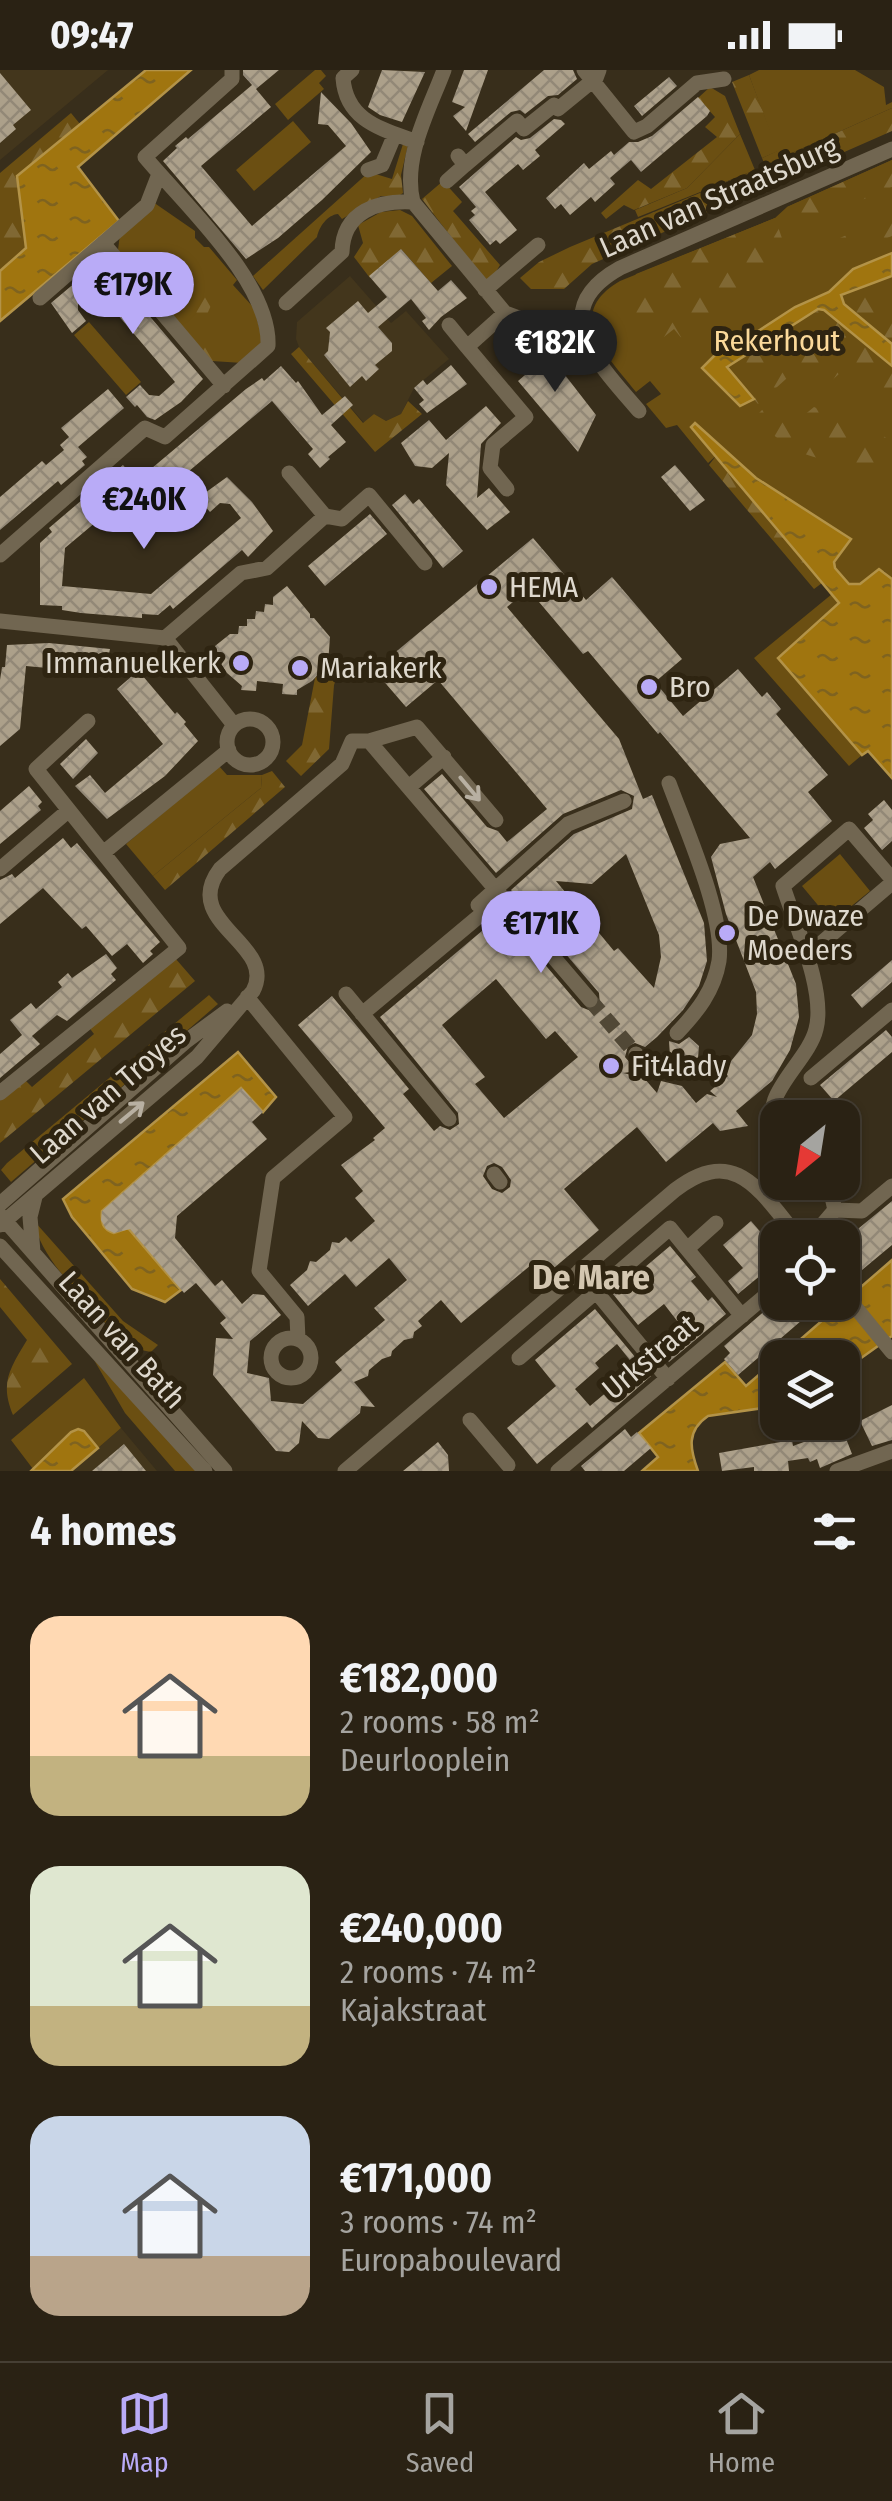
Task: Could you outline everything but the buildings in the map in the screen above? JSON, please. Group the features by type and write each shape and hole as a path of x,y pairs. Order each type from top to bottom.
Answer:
{"street":[{"path":"0,555 145,428 165,437 268,346 264,313 244,274 145,157 232,79 232,70"},
{"path":"352,70 343,78 344,96 368,124 417,142"},
{"path":"444,70 417,142 410,182 413,202 504,313 530,322 581,321 589,347 638,411"},
{"path":"447,181 461,161 517,121 524,129 554,104 558,109 592,74 634,132 647,126 698,83 724,79"},
{"path":"368,170 382,165 395,134"},
{"name":"Laan van Straatsburg","path":"581,321 590,291 608,274 892,148"},
{"path":"40,298 147,206 159,174"},
{"path":"286,304 342,252 342,239 360,216 380,202 413,202"},
{"path":"103,244 224,386"},
{"path":"485,290 538,245"},
{"path":"467,347 504,313"},
{"path":"448,325 526,416 493,445 490,468 508,489"},
{"path":"289,473 325,516 342,518 369,495 425,563"},
{"path":"165,638 241,573 266,568 325,516"},
{"path":"0,621 165,638 234,725"},
{"path":"248,719 262,722 272,734 273,748 265,761 251,766 238,762 228,750 228,737 234,725 248,719"},
{"path":"0,1093 179,948 36,769 88,721"},
{"path":"298,1339 297,1317 260,1271 273,1178 346,1117 247,998 257,984 257,968 214,912 209,895 213,879 342,764 360,741 417,727 496,820"},
{"path":"360,741 409,787 590,1000"},
{"path":"102,853 228,750"},
{"path":"409,787 444,757"},
{"path":"670,783 713,910 720,944 710,990 696,1014 677,1033"},
{"path":"362,1014 499,893 568,824 624,802"},
{"path":"0,870 70,810"},
{"path":"775,1100 818,1025 818,1000 782,886 849,829 892,881 806,957"},
{"path":"478,904 499,893"},
{"path":"346,994 449,1119"},
{"name":"Laan van Troyes","path":"2,1220 197,1057 247,998"},
{"name":"Laan van Troyes","path":"0,1204 185,1042 247,998"},
{"path":"812,1078 892,1010"},
{"path":"345,1468 681,1185 711,1170 726,1170 743,1176 783,1220"},
{"path":"827,1220 836,1210 862,1211 892,1186"},
{"name":"Laan van Bath","path":"33,1252 30,1210 36,1194"},
{"path":"833,1200 836,1210"},
{"name":"Laan van Bath","path":"2,1220 225,1471"},
{"path":"687,1249 716,1223"},
{"path":"519,1358 670,1228 742,1316"},
{"name":"Laan van Bath","path":"0,1246 204,1471"},
{"path":"579,1271 668,1379"},
{"name":"Urkstraat","path":"558,1471 760,1301"},
{"path":"860,1313 889,1348"},
{"path":"470,1420 510,1469"},
{"path":"836,1471 892,1451"}],"shaded area":[{"path":"0,70 108,70 0,160"},
{"path":"350,276 391,323 406,311 449,359 414,388 401,414 386,421 374,414 364,423 296,339 297,322"},
{"path":"121,1428 157,1471 71,1471"}],"green space":[{"path":"315,70 326,76 319,83 324,89 288,120 275,104"},
{"path":"759,70 855,70 884,87 886,105 892,102 892,108 765,165 762,158 777,151 749,75"},
{"path":"749,75 778,151 762,158 732,82"},
{"path":"710,87 725,96 740,134 687,188 634,210 624,205 606,219 601,213 638,180 651,189 717,137 705,127 715,117 698,98"},
{"path":"892,108 892,131 774,183 765,165"},
{"path":"71,113 80,124 17,176 26,248 0,271 0,173"},
{"path":"293,121 311,142 254,191 236,170"},
{"path":"740,134 755,170 638,217 635,210 687,188"},
{"path":"403,144 408,145 401,175 403,193 397,197 381,196 342,219 338,214 330,217 317,237 263,290 253,276 369,172 392,179"},
{"name":"Rekerhout","path":"892,160 892,579 884,571 860,584 849,584 834,562 850,539 756,478 691,427 716,456 708,463 677,425 666,428 646,404 661,394 650,381 636,392 603,350 592,322 594,308 603,294 620,281 775,218 787,207"},
{"path":"892,160 892,187 795,229 787,207"},
{"path":"755,170 763,188 592,264 564,289 531,289 520,278 539,262 570,247"},
{"path":"443,181 462,202 453,211 500,265 485,281 422,199"},
{"path":"153,202 195,231 195,238 209,247 237,280 233,285 254,308 263,342 212,361 118,250 120,234"},
{"path":"400,210 412,216 452,266 431,283 402,250 370,278 354,257 363,243 358,225 381,212"},
{"path":"892,215 892,236 820,265 815,249"},
{"path":"775,218 786,250 746,280 692,351 674,329 655,344 624,310 636,274"},
{"path":"202,287 214,299 203,323 211,337 220,343 237,345 255,331 260,332 263,342 243,363 212,361 158,297 165,290 183,292"},
{"path":"860,291 892,318 892,344 844,304 841,295"},
{"path":"818,309 892,366 892,392 864,383 849,365 830,382 796,370 758,404 726,367"},
{"path":"89,322 141,382 126,395 74,335"},
{"path":"299,347 363,423 374,414 386,421 401,414 408,401 422,414 375,452 291,354"},
{"path":"779,393 802,403 795,410 803,416 814,407 885,437 892,443 877,454 889,465 862,487 839,465 788,446 755,417"},
{"path":"716,456 822,583 814,589 709,465"},
{"path":"832,594 839,603 779,659 862,755 849,766 754,658"},
{"path":"335,660 341,666 334,685 329,749 301,776 286,761 302,745 315,678"},
{"path":"219,766 227,775 262,775 261,788 153,876 126,844"},
{"path":"272,771 285,787 165,890 153,876 261,788 262,775"},
{"path":"840,854 870,891 832,922 802,886"},
{"path":"175,958 195,981 0,1143 0,1098 24,1079 32,1087 94,1034 88,1026"},
{"path":"209,995 218,1004 11,1182 1,1170 7,1163"},
{"path":"35,1222 123,1321 158,1345 151,1352 131,1347 115,1337 53,1263"},
{"path":"0,1279 72,1364 13,1415 7,1394 8,1377 27,1340 0,1307"},
{"path":"94,1360 199,1471 175,1471 125,1413"},
{"path":"84,1378 121,1428 98,1448 71,1432 33,1469 11,1440"}],"water":[{"path":"146,70 191,70 78,167 119,221 0,321 0,271 26,248 17,176"},
{"path":"892,253 892,276 841,295 844,304 892,344 892,366 818,309 727,367 754,399 740,406 702,368 719,351 732,348 795,307 829,292 853,269"},
{"path":"695,423 756,478 851,539 834,562 849,584 860,584 879,569 892,579 892,778 868,751 862,755 778,658 839,603 691,427"},
{"path":"238,1052 276,1097 263,1112 241,1088 102,1211 105,1227 114,1233 128,1228 181,1290 165,1302 132,1289 72,1217 63,1199"},
{"path":"892,1260 892,1336 860,1359 860,1340 800,1340 823,1320 860,1320 860,1288"},
{"path":"725,1362 746,1386 760,1374 760,1408 708,1416 701,1422 692,1441 698,1471 642,1471 658,1457 639,1433"},
{"path":"78,1429 98,1448 71,1471 31,1471 71,1432"}],"tunnel":[{"path":"590,1000 636,1054"}],"place":[{"name":"HEMA","path":"489,587"},
{"name":"Immanuelkerk","path":"241,663"},
{"name":"Mariakerk","path":"300,668"},
{"name":"Bro","path":"649,687"},
{"name":"De Dwaze Moeders","path":"727,933"},
{"name":"Fit4lady","path":"611,1066"}],"district":[{"name":"De Mare","path":"591,1277"}]}
